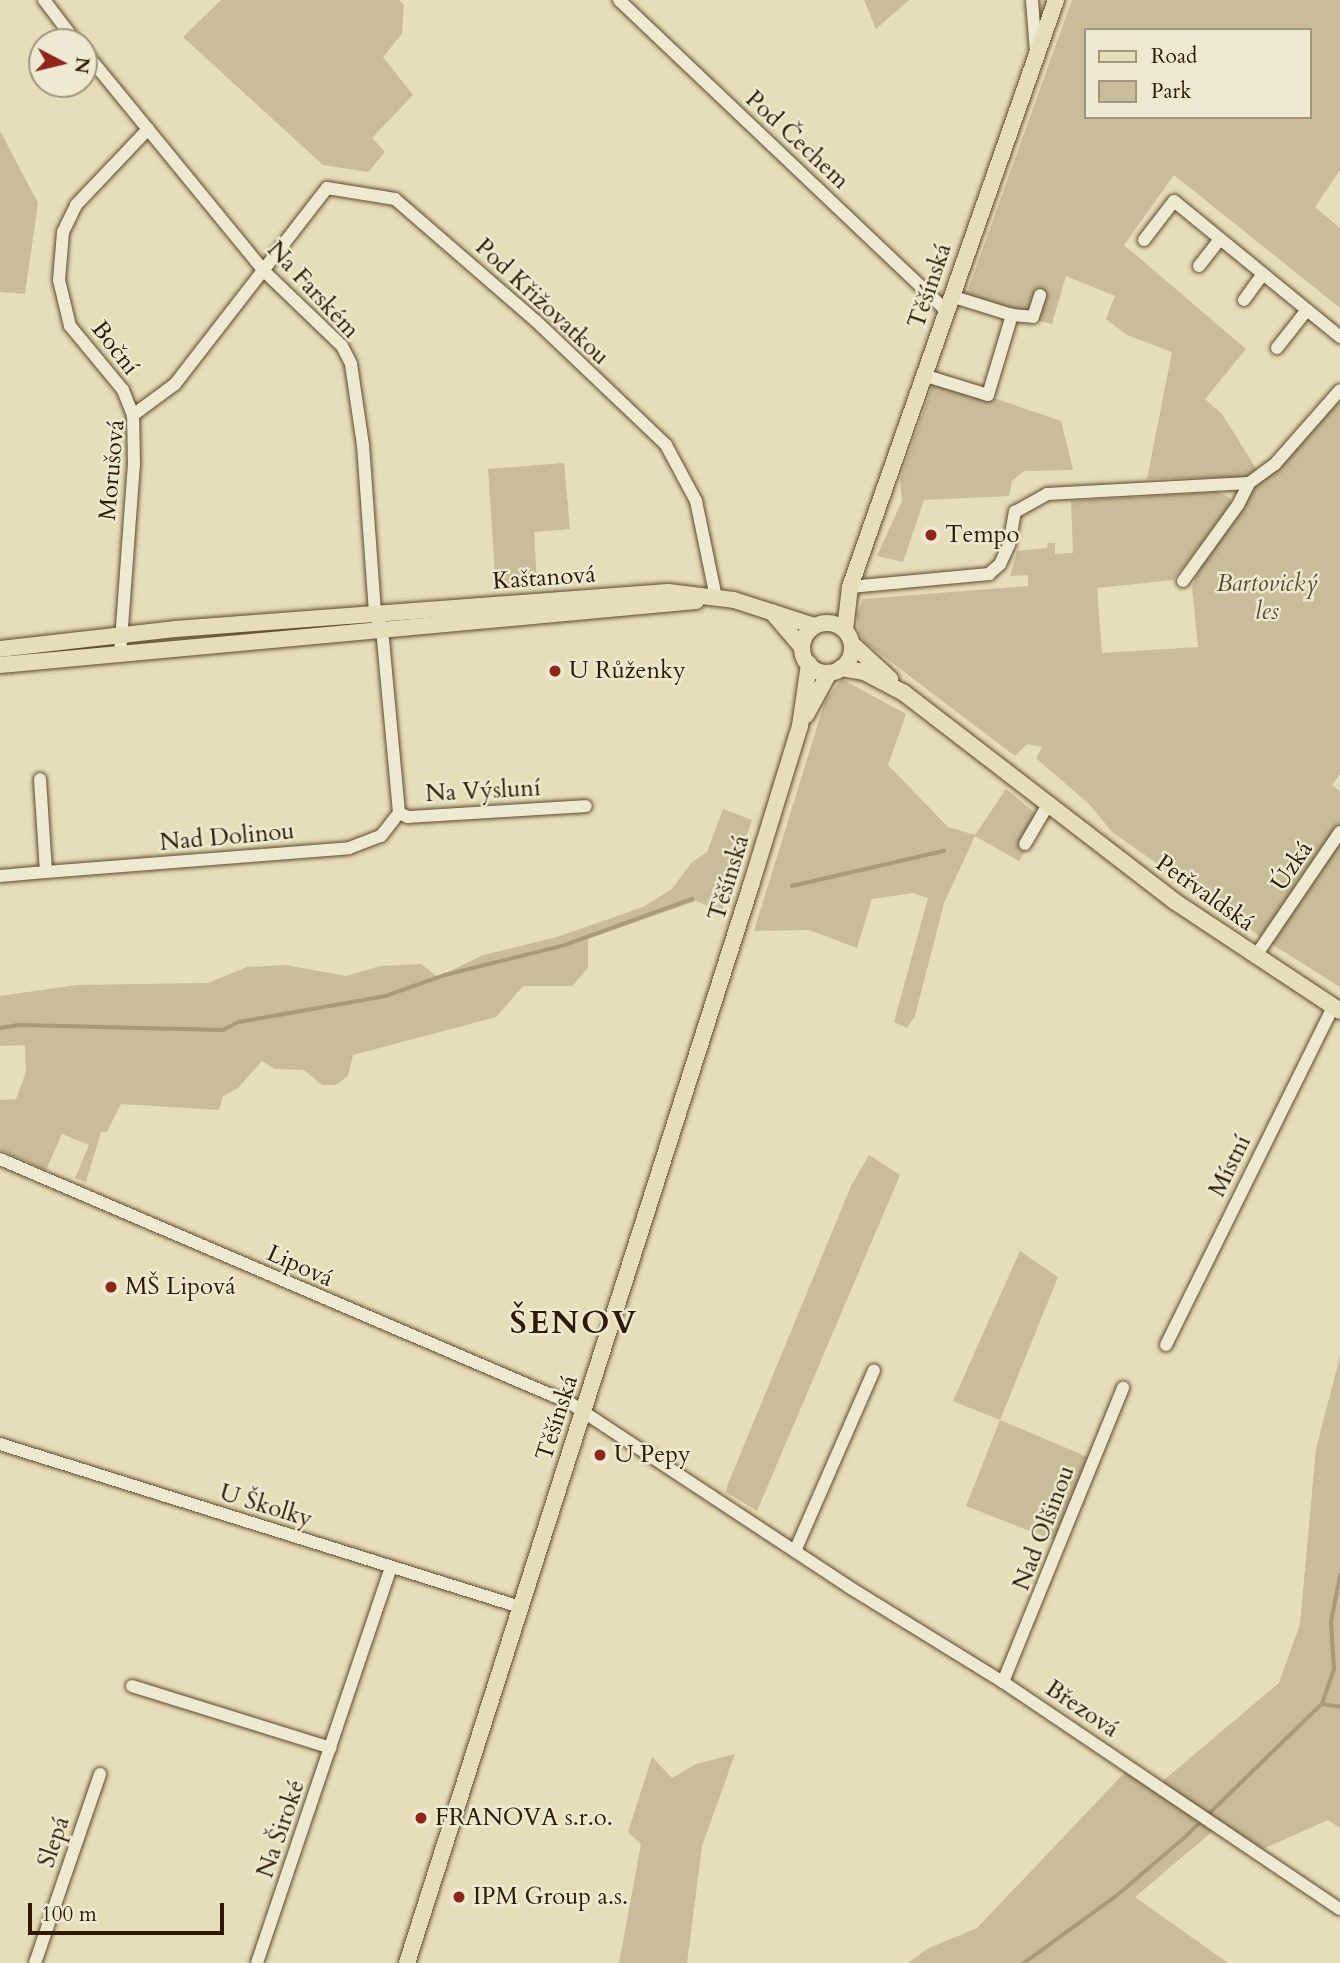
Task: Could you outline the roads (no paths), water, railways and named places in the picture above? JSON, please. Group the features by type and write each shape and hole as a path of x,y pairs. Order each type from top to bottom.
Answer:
{"main road":[{"name":"Těšínská","path":"848,637 850,587 1056,0"},
{"name":"Těšínská","path":"820,624 850,587"},
{"name":"Kaštanová","path":"0,665 119,646 175,629 379,621 646,593 716,598 820,624"},
{"path":"770,611 802,647 809,664 835,670 850,658 848,637 820,624 802,647"},
{"name":"Petřvaldská","path":"848,637 904,694"},
{"name":"Kaštanová","path":"0,649 119,646"},
{"name":"Těšínská","path":"407,1963 800,726 809,664"},
{"name":"Těšínská","path":"800,726 835,670"},
{"name":"Petřvaldská","path":"835,670 864,672 904,694 1255,957 1336,1009"}],"street":[{"name":"Pod Čechem","path":"619,0 948,303"},
{"path":"1032,0 1036,57"},
{"path":"50,3 67,28"},
{"name":"Na Farském","path":"98,68 265,272 342,346 351,365 363,445 379,621"},
{"name":"Boční","path":"133,415 123,390 70,326 59,280 63,232 76,205 148,129"},
{"name":"Pod Křižovatkou","path":"265,272 327,188 395,199 536,321 666,445 696,501 716,598"},
{"path":"1144,240 1174,201 1340,337"},
{"path":"1199,266 1220,239"},
{"name":"Morušová","path":"119,646 134,464 133,415 175,384 265,272"},
{"path":"1244,300 1263,274"},
{"path":"948,303 1033,317 1040,295"},
{"path":"1277,348 1307,310"},
{"path":"923,375 988,396 1012,315"},
{"path":"1183,581 1238,505 1249,483 1275,464 1340,390"},
{"path":"850,587 989,573 1000,564 1009,545 1014,512 1047,494 1249,483"},
{"name":"Na Výsluní","path":"379,621 399,813 408,817 586,806"},
{"path":"40,779 46,872"},
{"path":"1025,844 1049,803"},
{"name":"Nad Dolinou","path":"0,876 349,848 381,836 399,813"},
{"name":"Úzká","path":"1255,957 1340,832"},
{"name":"Místní","path":"1166,1345 1336,1009"},
{"name":"Lipová","path":"0,1159 583,1410"},
{"path":"795,1551 874,1370"},
{"name":"Nad Olšinou","path":"1003,1682 1123,1388"},
{"name":"Březová","path":"583,1410 795,1551 1003,1682 1340,1909"},
{"name":"U Školky","path":"0,1444 520,1607"},
{"name":"Na Široké","path":"257,1963 390,1567"},
{"path":"132,1686 331,1748"},
{"name":"Slepá","path":"35,1963 100,1774"}],"waterway":[{"path":"792,886 944,851"},
{"path":"0,1028 20,1025 223,1030 239,1022 386,996 445,975 565,945 692,899"},
{"path":"1322,1704 1334,1670 1331,1622 1340,1576"},
{"path":"1024,1963 1115,1897 1183,1839 1322,1704 1340,1707"}],"place":[{"name":"Tempo","path":"931,535"},
{"name":"U Růženky","path":"555,671"},
{"name":"MŠ Lipová","path":"111,1287"},
{"name":"U Pepy","path":"600,1455"},
{"name":"FRANOVA s.r.o.","path":"421,1818"},
{"name":"IPM Group a.s.","path":"459,1897"}],"district":[{"name":"ŠENOV","path":"574,1323"}],"park label":[{"name":"Bartovický les","path":"1267,598"}]}
